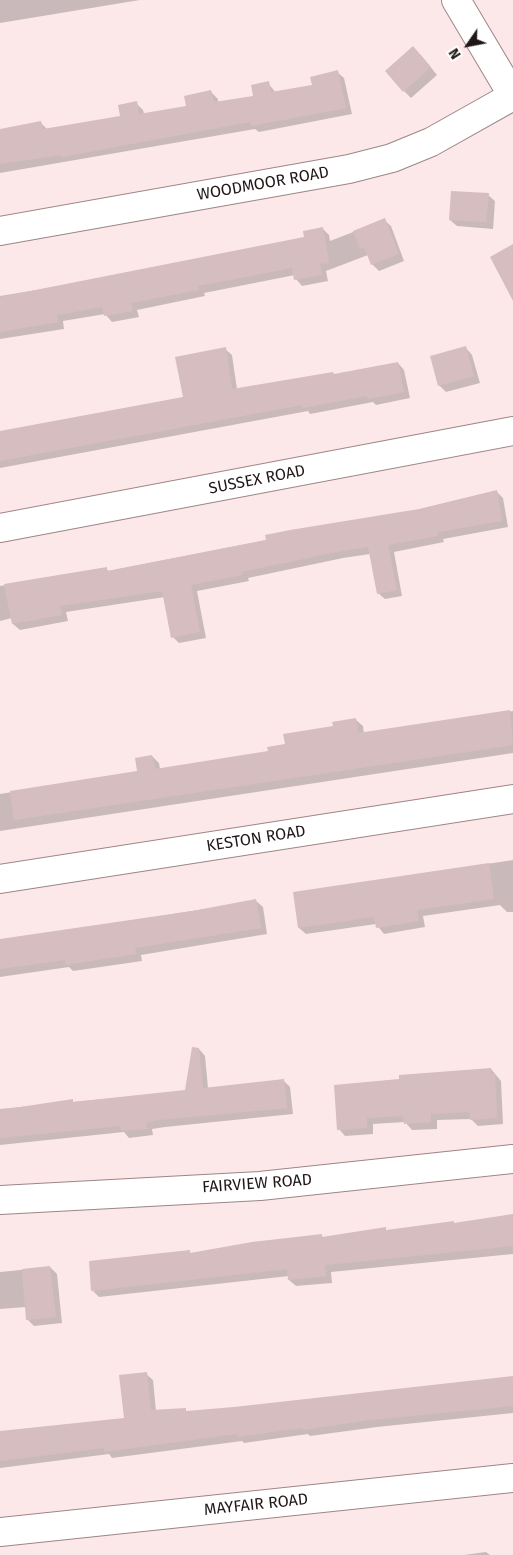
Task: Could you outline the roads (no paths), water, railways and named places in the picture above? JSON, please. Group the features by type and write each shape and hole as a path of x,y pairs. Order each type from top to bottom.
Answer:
{"street":[{"path":"456,0 513,96"},
{"name":"WOODMOOR ROAD","path":"0,231 349,170 392,158 431,142 513,96"},
{"name":"SUSSEX ROAD","path":"0,528 513,431"},
{"name":"KESTON ROAD","path":"0,878 513,799"},
{"name":"FAIRVIEW ROAD","path":"0,1200 260,1186 513,1159"},
{"name":"MAYFAIR ROAD","path":"0,1532 513,1478"}]}
